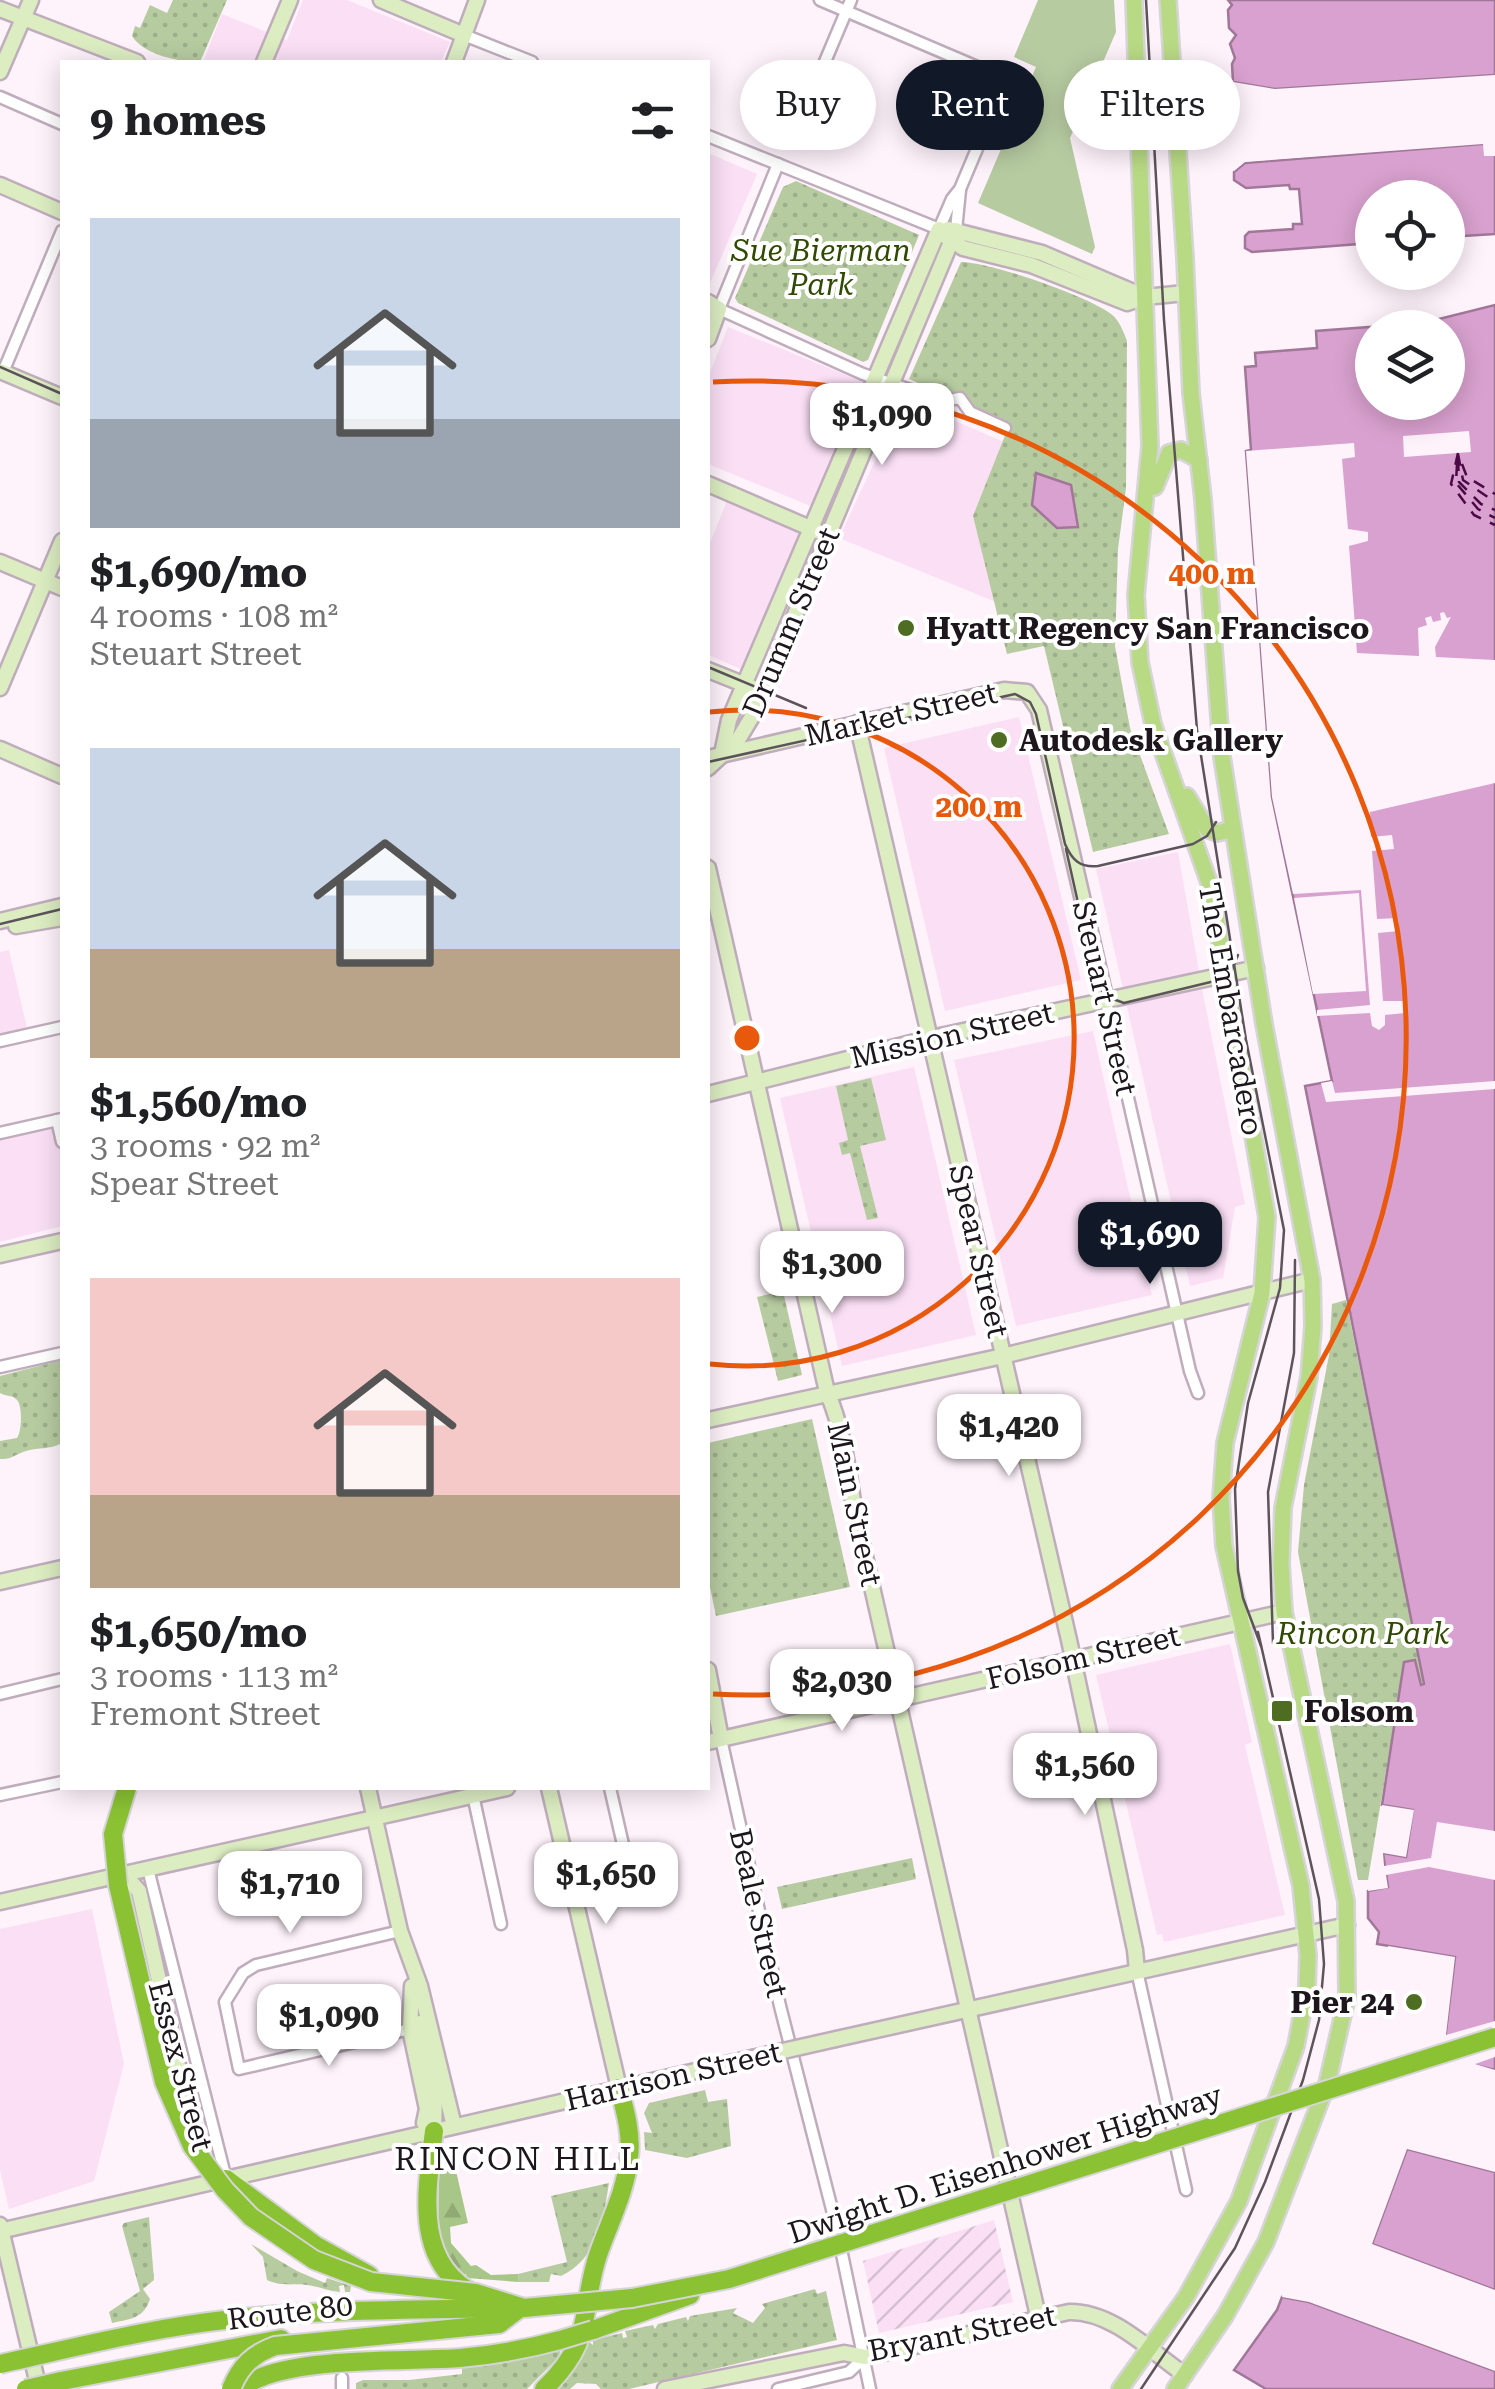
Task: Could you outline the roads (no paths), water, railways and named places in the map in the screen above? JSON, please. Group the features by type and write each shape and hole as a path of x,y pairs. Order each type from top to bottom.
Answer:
{"highway":[{"path":"126,1790 114,1834 118,1885 164,2082 184,2130 213,2176 266,2230 332,2268 371,2282 476,2292 522,2308"},
{"name":"Dwight D. Eisenhower Highway","path":"522,2308 632,2298 729,2279 1495,2040"},
{"name":"Dwight D. Eisenhower Highway","path":"565,2310 608,2308 690,2295 800,2264 1495,2040"},
{"path":"544,2389 580,2340 596,2261 626,2173 630,2144 619,2088"},
{"path":"434,2131 426,2210 432,2246 442,2266 463,2288 483,2298 565,2310"},
{"path":"226,2179 316,2245 385,2281 478,2306 565,2310"},
{"path":"241,2389 255,2378 289,2368 480,2356 560,2340 690,2295"},
{"path":"232,2389 244,2365 276,2346 499,2324 522,2308"},
{"name":"Route 80","path":"0,2364 158,2330 232,2319 342,2311 522,2308"},
{"name":"Route 80","path":"26,2389 185,2355 285,2339 565,2310"}],"main road":[{"name":"The Embarcadero","path":"1120,2389 1210,2258 1250,2174 1288,2072 1306,1988 1302,1886 1224,1546 1222,1476 1235,1397 1262,1293 1268,1251 1265,1194 1211,888 1152,724 1137,638 1137,585 1150,446 1134,0"},
{"name":"The Embarcadero","path":"1168,0 1186,258 1185,293 1219,723 1256,968 1312,1280 1309,1377 1284,1508 1284,1612 1346,1901 1347,1925 1346,1998 1327,2084 1266,2242 1239,2294 1180,2382"},
{"path":"1146,518 1169,453 1181,450 1199,460"},
{"path":"1170,772 1211,832 1233,829"},
{"path":"1196,812 1206,821 1219,821 1230,804"}],"street":[{"path":"0,72 30,0"},
{"path":"265,60 290,0"},
{"path":"381,0 527,60"},
{"path":"455,60 477,0"},
{"path":"820,0 848,6 825,60"},
{"name":"Drumm Street","path":"711,760 738,740 762,691 876,377 1003,87 1003,78 848,6"},
{"path":"0,9 129,60"},
{"path":"0,97 60,123"},
{"path":"710,137 1127,303 1185,293"},
{"path":"778,164 713,305 876,377 944,401 960,398 970,412 1005,428"},
{"path":"0,185 60,211"},
{"name":"Drumm Street","path":"711,760 894,382 953,236 961,205 960,188"},
{"path":"60,236 2,372 60,397"},
{"path":"953,236 1019,245 1145,297"},
{"path":"1062,278 1071,264"},
{"path":"710,485 820,532"},
{"path":"0,688 60,546"},
{"path":"0,562 60,587"},
{"path":"710,671 762,691"},
{"name":"Market Street","path":"711,760 857,723 1004,690 1022,690"},
{"name":"Steuart Street","path":"1022,690 1039,710 1176,1312 1198,1393"},
{"name":"Spear Street","path":"857,723 1073,1658 1186,2190"},
{"path":"0,749 60,775"},
{"name":"Main Street","path":"710,877 827,1392 843,1445 854,1508 1038,2316"},
{"path":"0,920 60,906"},
{"path":"0,928 60,918"},
{"name":"Mission Street","path":"710,1094 930,1038 1256,968"},
{"path":"0,1041 60,1027"},
{"path":"0,1134 60,1119"},
{"path":"0,1255 60,1241"},
{"path":"710,1420 1003,1356 1312,1280"},
{"path":"0,1367 60,1353"},
{"path":"0,1582 60,1568"},
{"name":"Folsom Street","path":"714,1741 1284,1612"},
{"path":"0,1694 60,1680"},
{"name":"Beale Street","path":"710,1694 714,1741 819,2151 870,2389"},
{"path":"0,1795 60,1782"},
{"path":"368,1790 434,2082 434,2131"},
{"path":"0,1902 497,1790"},
{"path":"549,1790 619,2088"},
{"path":"610,1790 628,1862"},
{"path":"473,1795 500,1924"},
{"name":"Essex Street","path":"148,1868 226,2179"},
{"name":"Essex Street","path":"119,1878 130,1880 138,1891 204,2163 226,2179"},
{"name":"Harrison Street","path":"0,2229 1347,1925"},
{"path":"400,1931 256,1964 243,1973 224,2002 238,2070 410,2029"},
{"path":"400,1931 420,1986 454,2126"},
{"path":"410,2136 424,2122 428,2109 410,2029 412,1986"},
{"path":"0,2229 39,2389"},
{"name":"Bryant Street","path":"665,2389 844,2352 865,2357 1069,2312 1097,2315 1148,2350 1180,2382"},
{"path":"778,2389 849,2372 865,2357"}],"tram line":[{"path":"1146,0 1164,320 1197,730 1246,1040 1284,1230 1280,1288 1248,1403 1235,1489 1238,1571 1243,1598 1261,1646"},
{"path":"0,367 60,393"},
{"path":"710,668 806,708"},
{"path":"710,762 1015,694 1030,702 1036,714 1065,844 1077,862 1098,866 1193,844 1207,836 1216,822"},
{"path":"1066,849 1095,979 1105,996 1124,1003 1219,980 1231,972 1238,955"},
{"path":"0,924 60,909"},
{"path":"1273,1643 1268,1492 1294,1353 1295,1260"},
{"path":"1141,2389 1235,2248 1265,2182 1303,2080 1319,2020 1324,1964 1319,1899 1258,1632"}],"place":[{"name":"Hyatt Regency San Francisco","path":"906,628"},
{"name":"Autodesk Gallery","path":"999,740"},
{"name":"Folsom","path":"1282,1711"},
{"name":"Pier 24","path":"1414,2002"}],"district":[{"name":"RINCON HILL","path":"518,2159"}],"park label":[{"name":"Sue Bierman Park","path":"821,267"},
{"name":"Rincon Park","path":"1363,1633"}]}
